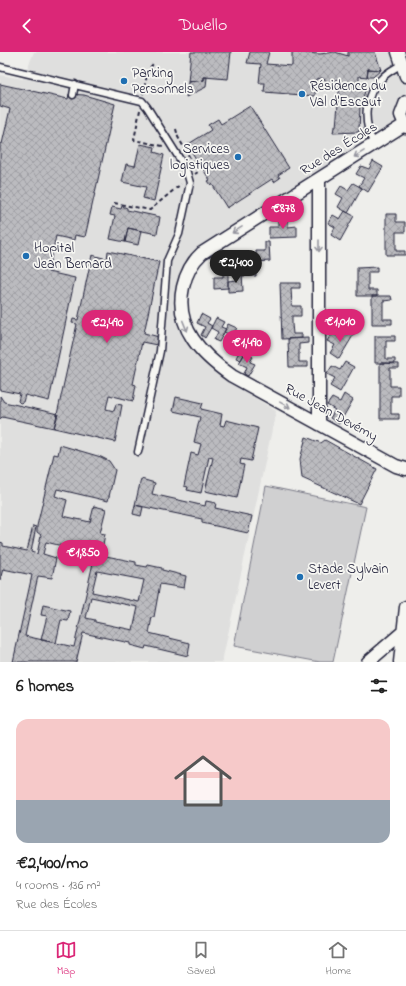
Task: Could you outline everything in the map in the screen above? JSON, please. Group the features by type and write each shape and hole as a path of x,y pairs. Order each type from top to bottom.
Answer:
{"street":[{"path":"398,52 404,70"},
{"path":"405,126 401,115 406,102"},
{"name":"Rue des Écoles","path":"183,288 190,268 202,253 405,126"},
{"path":"319,179 319,424"},
{"name":"Rue Jean Devémy","path":"183,288 181,311 184,325 193,342 206,355 232,376 396,466 406,469"},
{"path":"400,662 406,608"},
{"path":"368,662 404,631"}],"lane":[{"path":"0,67 142,101 170,143 190,178 190,187 179,234 167,262 160,351 138,452"},
{"path":"374,144 368,131 366,111 370,94 381,78 404,70"},
{"path":"73,94 75,84"}],"path":[{"path":"153,64 148,70 134,140 163,146 178,138"},
{"path":"114,203 150,210 198,172 178,138 176,129"}],"shaded area":[{"path":"34,52 396,52 406,81 406,104 402,125 191,263 182,289 185,335 190,347 205,363 242,390 276,411 222,662 0,662 0,75 23,79"},
{"name":"Stade Sylvain Levert","path":"266,486 366,507 333,662 320,662 234,646"}],"building":[{"path":"191,52 231,52 228,79 204,77 204,80 188,82"},
{"name":"Résidence du Val d'Escaut","path":"250,52 269,52 266,64 292,66 292,52 320,54 335,52 348,56 348,52 375,52 381,70 368,69 367,77 359,76 359,84 366,88 360,107 359,132 333,133 334,127 336,127 340,81 338,79 330,83 322,78 316,79 315,96 264,92 265,83 259,83 261,64 247,63"},
{"path":"368,69 381,70 373,77 367,77"},
{"path":"204,77 207,77 206,87 186,97 188,82 204,80"},
{"name":"Hopital Jean Bernard","path":"0,84 68,99 69,94 84,95 115,104 85,237 75,235 74,240 56,236 48,272 75,278 49,401 25,395 23,402 20,403 18,401 20,394 0,390 0,143 2,144 10,109 0,106"},
{"name":"Services logistiques","path":"250,106 289,168 278,175 280,178 274,182 272,179 227,208 212,184 211,185 208,181 210,180 187,145 211,130 208,125 218,119 221,124"},
{"path":"140,144 155,147 154,152 164,155 154,201 143,198 146,187 122,182 126,164 135,166"},
{"path":"373,161 383,167 368,192 359,186 364,178 356,174 361,166 369,169"},
{"path":"353,183 362,188 348,213 338,207 343,198 336,194 341,186 348,190"},
{"path":"122,206 127,208 127,210 160,217 157,234 128,228 125,242 110,239 115,216 110,215 112,207 121,209"},
{"path":"345,211 354,216 340,241 331,235 335,227 328,223 333,215 340,219"},
{"path":"386,214 396,214 396,222 405,222 405,232 396,232 396,251 405,251 405,255 386,255"},
{"path":"278,218 288,218 288,227 297,226 297,237 269,238 269,227 278,227"},
{"path":"128,228 141,231 138,245 125,242"},
{"path":"265,242 269,242 270,261 256,262 256,251 265,251"},
{"name":"Hopital Jean Bernard","path":"108,251 159,262 144,333 159,337 157,345 142,342 133,384 136,385 133,401 109,395 106,409 114,411 116,404 122,405 115,442 54,428 77,324 72,323 73,319 78,320 92,255 107,259"},
{"path":"251,256 256,256 256,276 242,276 242,265 252,264"},
{"path":"377,267 377,272 368,272 368,290 377,290 377,296 357,296 357,268"},
{"path":"223,268 228,268 228,288 214,289 214,277 223,277"},
{"path":"237,272 242,272 243,291 228,292 228,281 237,280"},
{"path":"280,283 300,283 300,288 291,288 292,306 301,306 301,316 292,316 292,324 293,334 302,334 302,338 282,339"},
{"path":"372,296 391,296 392,300 383,301 383,319 392,319 392,324 372,324"},
{"path":"201,314 210,319 207,323 212,326 205,338 201,335 205,327 197,323"},
{"path":"216,318 224,322 221,327 226,329 219,342 214,340 218,332 211,328"},
{"path":"228,324 237,328 234,333 238,334 232,347 228,344 232,336 224,332"},
{"path":"345,329 354,334 339,359 330,353 335,345 327,341 332,333 340,337"},
{"path":"238,336 245,341 243,345 248,347 241,360 236,358 240,350 233,346"},
{"path":"375,336 395,336 395,341 386,341 386,359 395,359 395,363 375,363"},
{"path":"308,338 308,343 299,344 299,362 308,362 308,367 289,367 288,339"},
{"path":"245,353 253,357 250,362 255,364 248,376 244,374 247,367 239,363"},
{"path":"345,362 354,367 340,392 330,386 335,378 327,374 332,366 340,370"},
{"path":"380,363 399,364 399,368 390,368 390,386 399,386 399,396 391,396 391,414 399,414 399,419 380,419"},
{"path":"344,394 353,400 339,424 330,418 335,410 327,405 332,398 340,402"},
{"path":"0,396 4,402 58,414 54,428 2,417 0,419"},
{"path":"176,397 203,403 201,409 222,414 220,425 224,426 226,420 258,428 251,461 241,459 240,464 244,465 237,498 205,491 213,458 209,457 201,493 187,490 188,487 184,486 191,453 198,455 201,444 194,442 200,417 173,411"},
{"path":"306,437 321,443 325,440 377,469 359,504 302,478 300,459"},
{"path":"60,445 101,457 109,461 115,470 108,501 57,489 55,496 67,500 63,516 90,522 94,506 106,509 100,533 105,534 101,555 136,562 136,565 147,567 148,565 162,568 162,570 186,576 184,588 160,584 154,617 152,617 149,633 190,643 188,656 146,646 145,649 130,645 130,643 83,633 76,662 13,662 32,575 3,569 0,580 0,542 3,543 3,546 27,551 33,526 36,527 31,552 37,554 41,535 37,532 37,526 54,454 58,455","holes":["46,542 95,554 74,647 25,636 38,576 52,578 56,558 43,554","97,571 144,580 139,602 92,592","91,597 138,607 133,630 95,622 95,620 86,618"]},
{"path":"141,479 155,483 152,494 205,506 206,501 216,503 215,508 252,516 248,533 202,523 202,519 135,505"},
{"path":"135,505 143,507 141,516 133,514"},
{"path":"43,605 70,611 68,621 61,620 56,643 41,640 47,616 41,615"}],"place":[{"name":"Parking Personnels","path":"124,81"},
{"name":"Résidence du Val d'Escaut","path":"302,94"},
{"name":"Services logistiques","path":"238,157"},
{"name":"Hopital Jean Bernard","path":"26,256"},
{"name":"Stade Sylvain Levert","path":"300,577"}]}
